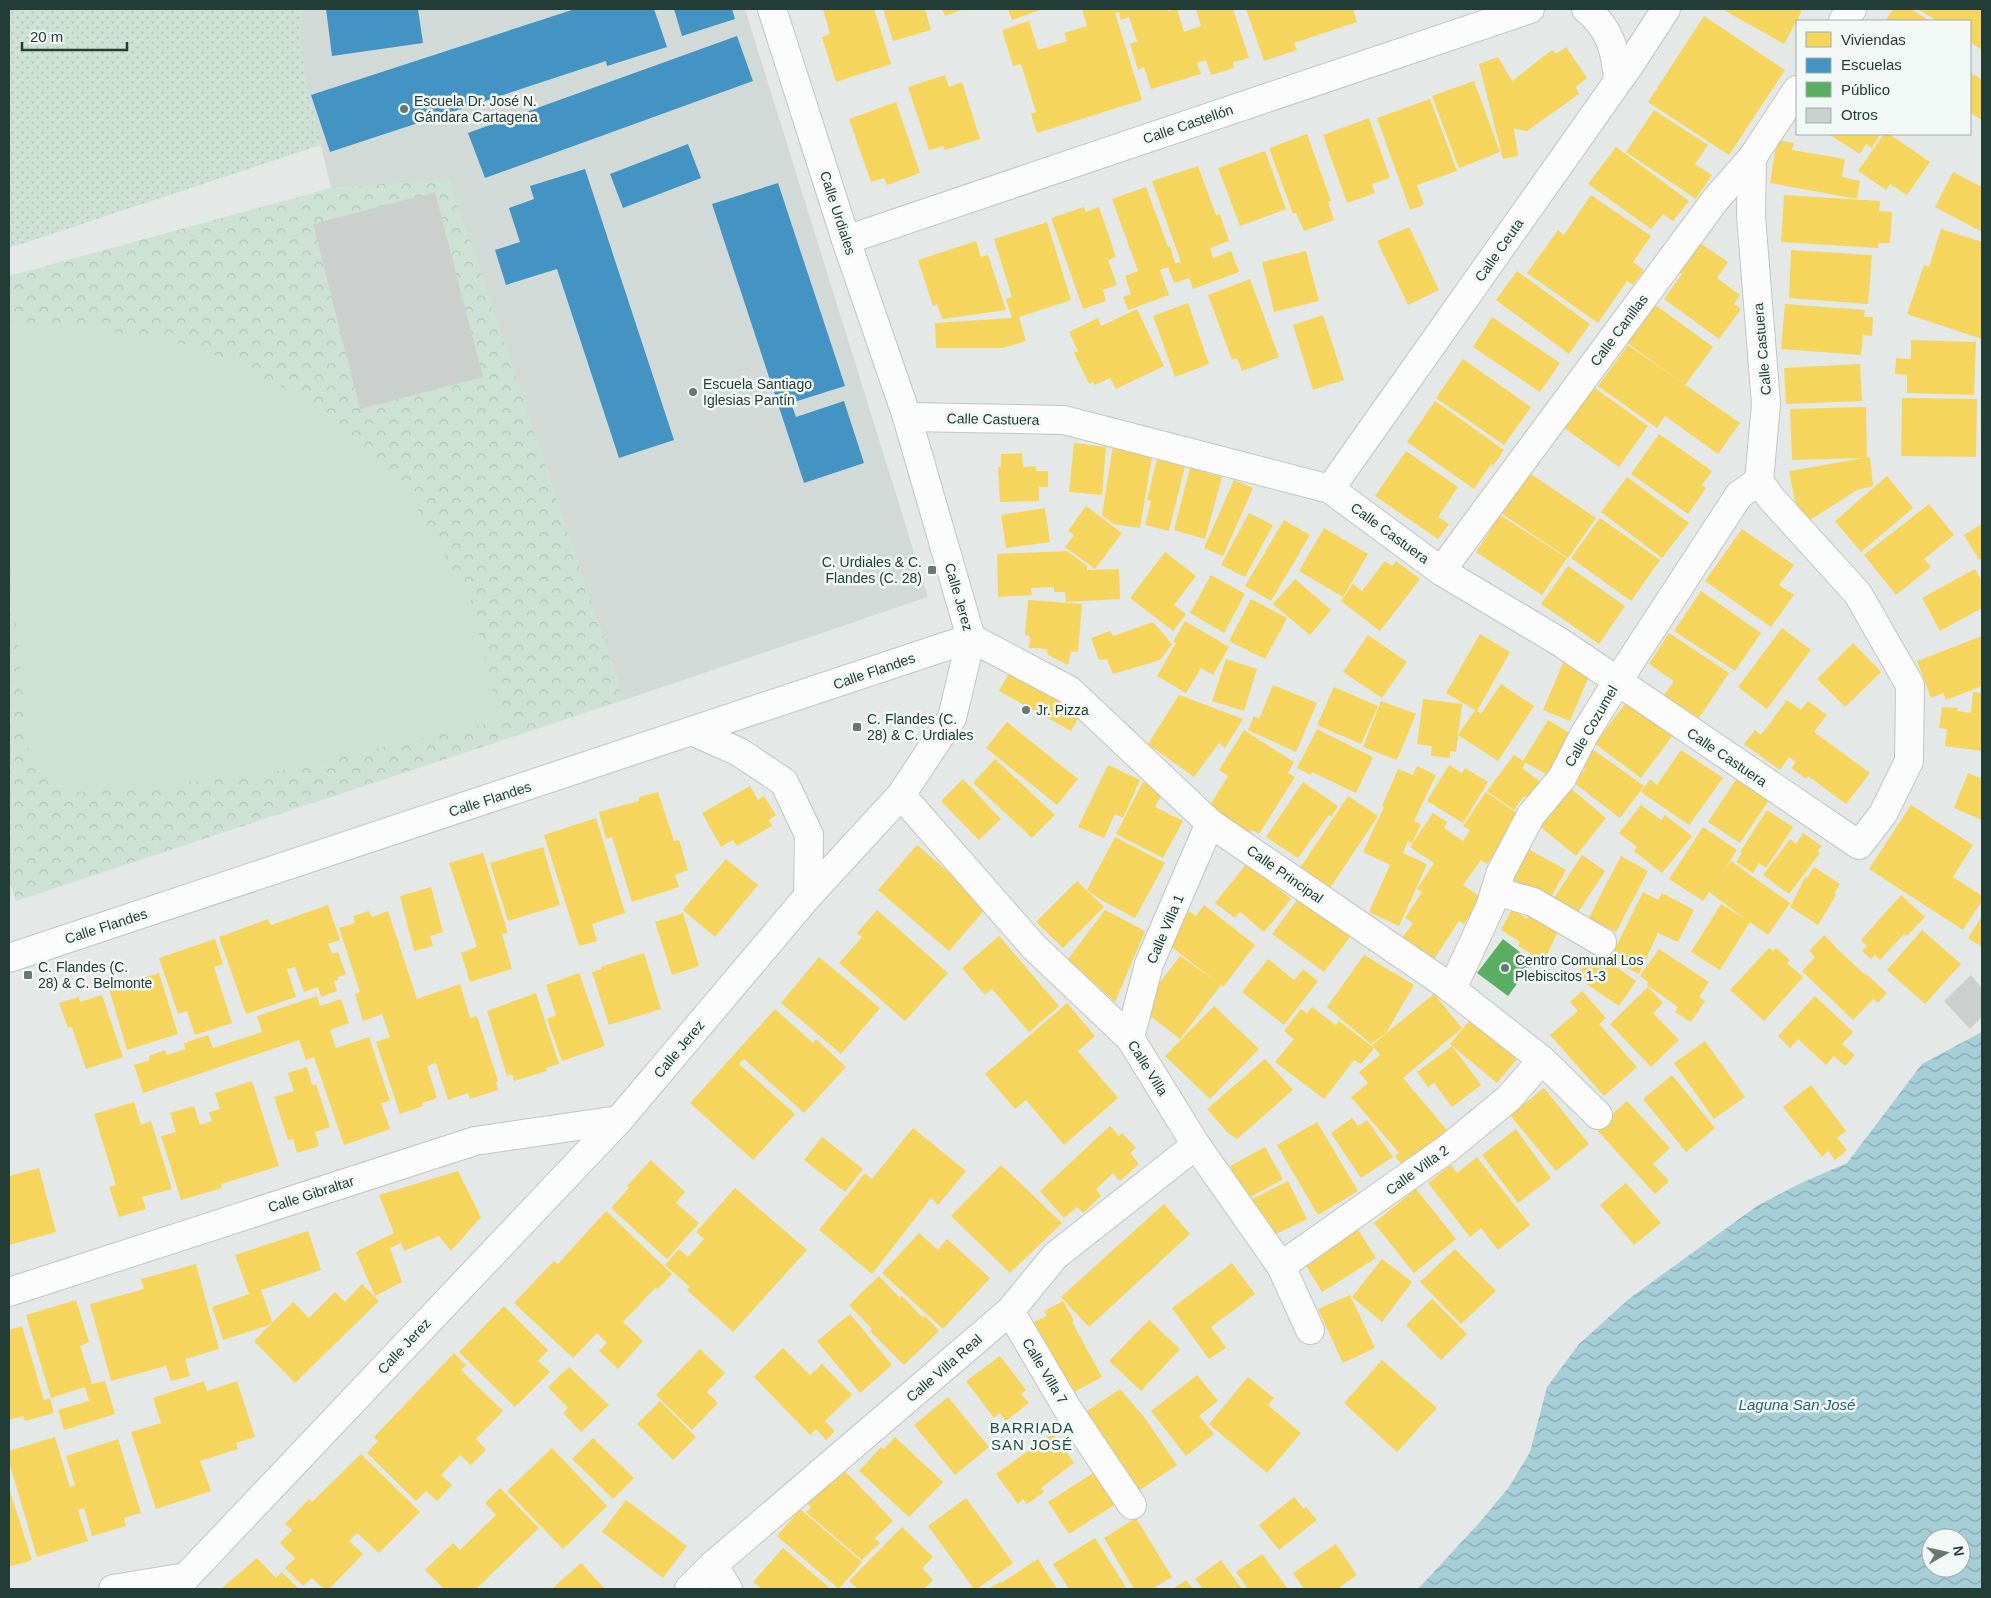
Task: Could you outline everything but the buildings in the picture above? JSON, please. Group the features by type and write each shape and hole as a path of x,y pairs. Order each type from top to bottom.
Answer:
{"street":[{"name":"Calle Urdiales","path":"772,9 846,240 907,417"},
{"name":"Calle Castellón","path":"846,240 1530,9"},
{"path":"1586,9 1597,18 1613,44 1618,81"},
{"name":"Calle Ceuta","path":"1330,489 1618,81 1666,9"},
{"path":"1845,20 1852,9"},
{"name":"Calle Canillas","path":"1441,571 1716,199 1752,158 1796,92"},
{"name":"Calle Castuera","path":"907,417 1064,420 1330,489 1441,571 1560,642 1858,845 1883,814 1909,761 1910,685 1858,594 1771,498 1760,480 1766,404 1751,216 1752,158"},
{"name":"Calle Jerez","path":"179,1583 619,1120 808,896 901,795 952,718 971,638 907,417"},
{"name":"Calle Cozumel","path":"1452,989 1490,906 1501,872 1532,815 1562,778 1584,735 1617,682 1739,495 1760,480"},
{"name":"Calle Flandes","path":"9,958 694,732 971,638"},
{"name":"Calle Principal","path":"971,638 1069,690 1210,823 1452,989 1542,1060 1598,1115"},
{"path":"694,732 739,752 784,782 809,836 808,896"},
{"name":"Calle Villa","path":"901,795 1034,947 1130,1038 1196,1145 1281,1266 1310,1330"},
{"name":"Calle Villa 1","path":"1130,1038 1149,964 1210,823"},
{"path":"1495,890 1533,902 1602,942"},
{"name":"Calle Villa 2","path":"1281,1266 1447,1149 1509,1098 1542,1060"},
{"name":"Calle Gibraltar","path":"9,1292 475,1141 619,1120"},
{"name":"Calle Villa Real","path":"689,1589 713,1566 1010,1311 1055,1256 1196,1145"},
{"name":"Calle Villa 7","path":"1010,1311 1067,1408 1132,1505"},
{"path":"713,1566 728,1589"},
{"path":"113,1589 179,1583"}],"shaded area":[{"name":"Escuela Santiago Iglesias Pantín","path":"300,9 745,9 928,597 624,700 449,180 331,188 304,74"}],"green space":[{"path":"9,9 300,9 304,74 321,145 9,248"},
{"path":"449,179 624,700 16,901 9,880 9,276 331,188"},
{"path":"9,325 90,328 197,346 309,400 403,485 470,598 500,721 255,776 79,792 52,788 29,755 9,553"}],"water":[{"name":"Laguna San José","path":"1982,1032 1982,1589 1418,1589 1480,1522 1509,1487 1530,1452 1547,1387 1579,1344 1630,1298 1757,1206 1799,1184 1847,1163 1922,1064"}],"place":[{"name":"Escuela Dr. José N. Gándara Cartagena","path":"404,109"},
{"name":"Escuela Santiago Iglesias Pantín","path":"693,392"},
{"name":"C. Urdiales & C. Flandes (C. 28)","path":"932,570"},
{"name":"Jr. Pizza","path":"1026,710"},
{"name":"C. Flandes (C. 28) & C. Urdiales","path":"857,727"},
{"name":"Centro Comunal Los Plebiscitos 1-3","path":"1505,968"},
{"name":"C. Flandes (C. 28) & C. Belmonte","path":"28,975"}],"district":[{"name":"BARRIADA SAN JOSÉ","path":"1032,1436"}]}
